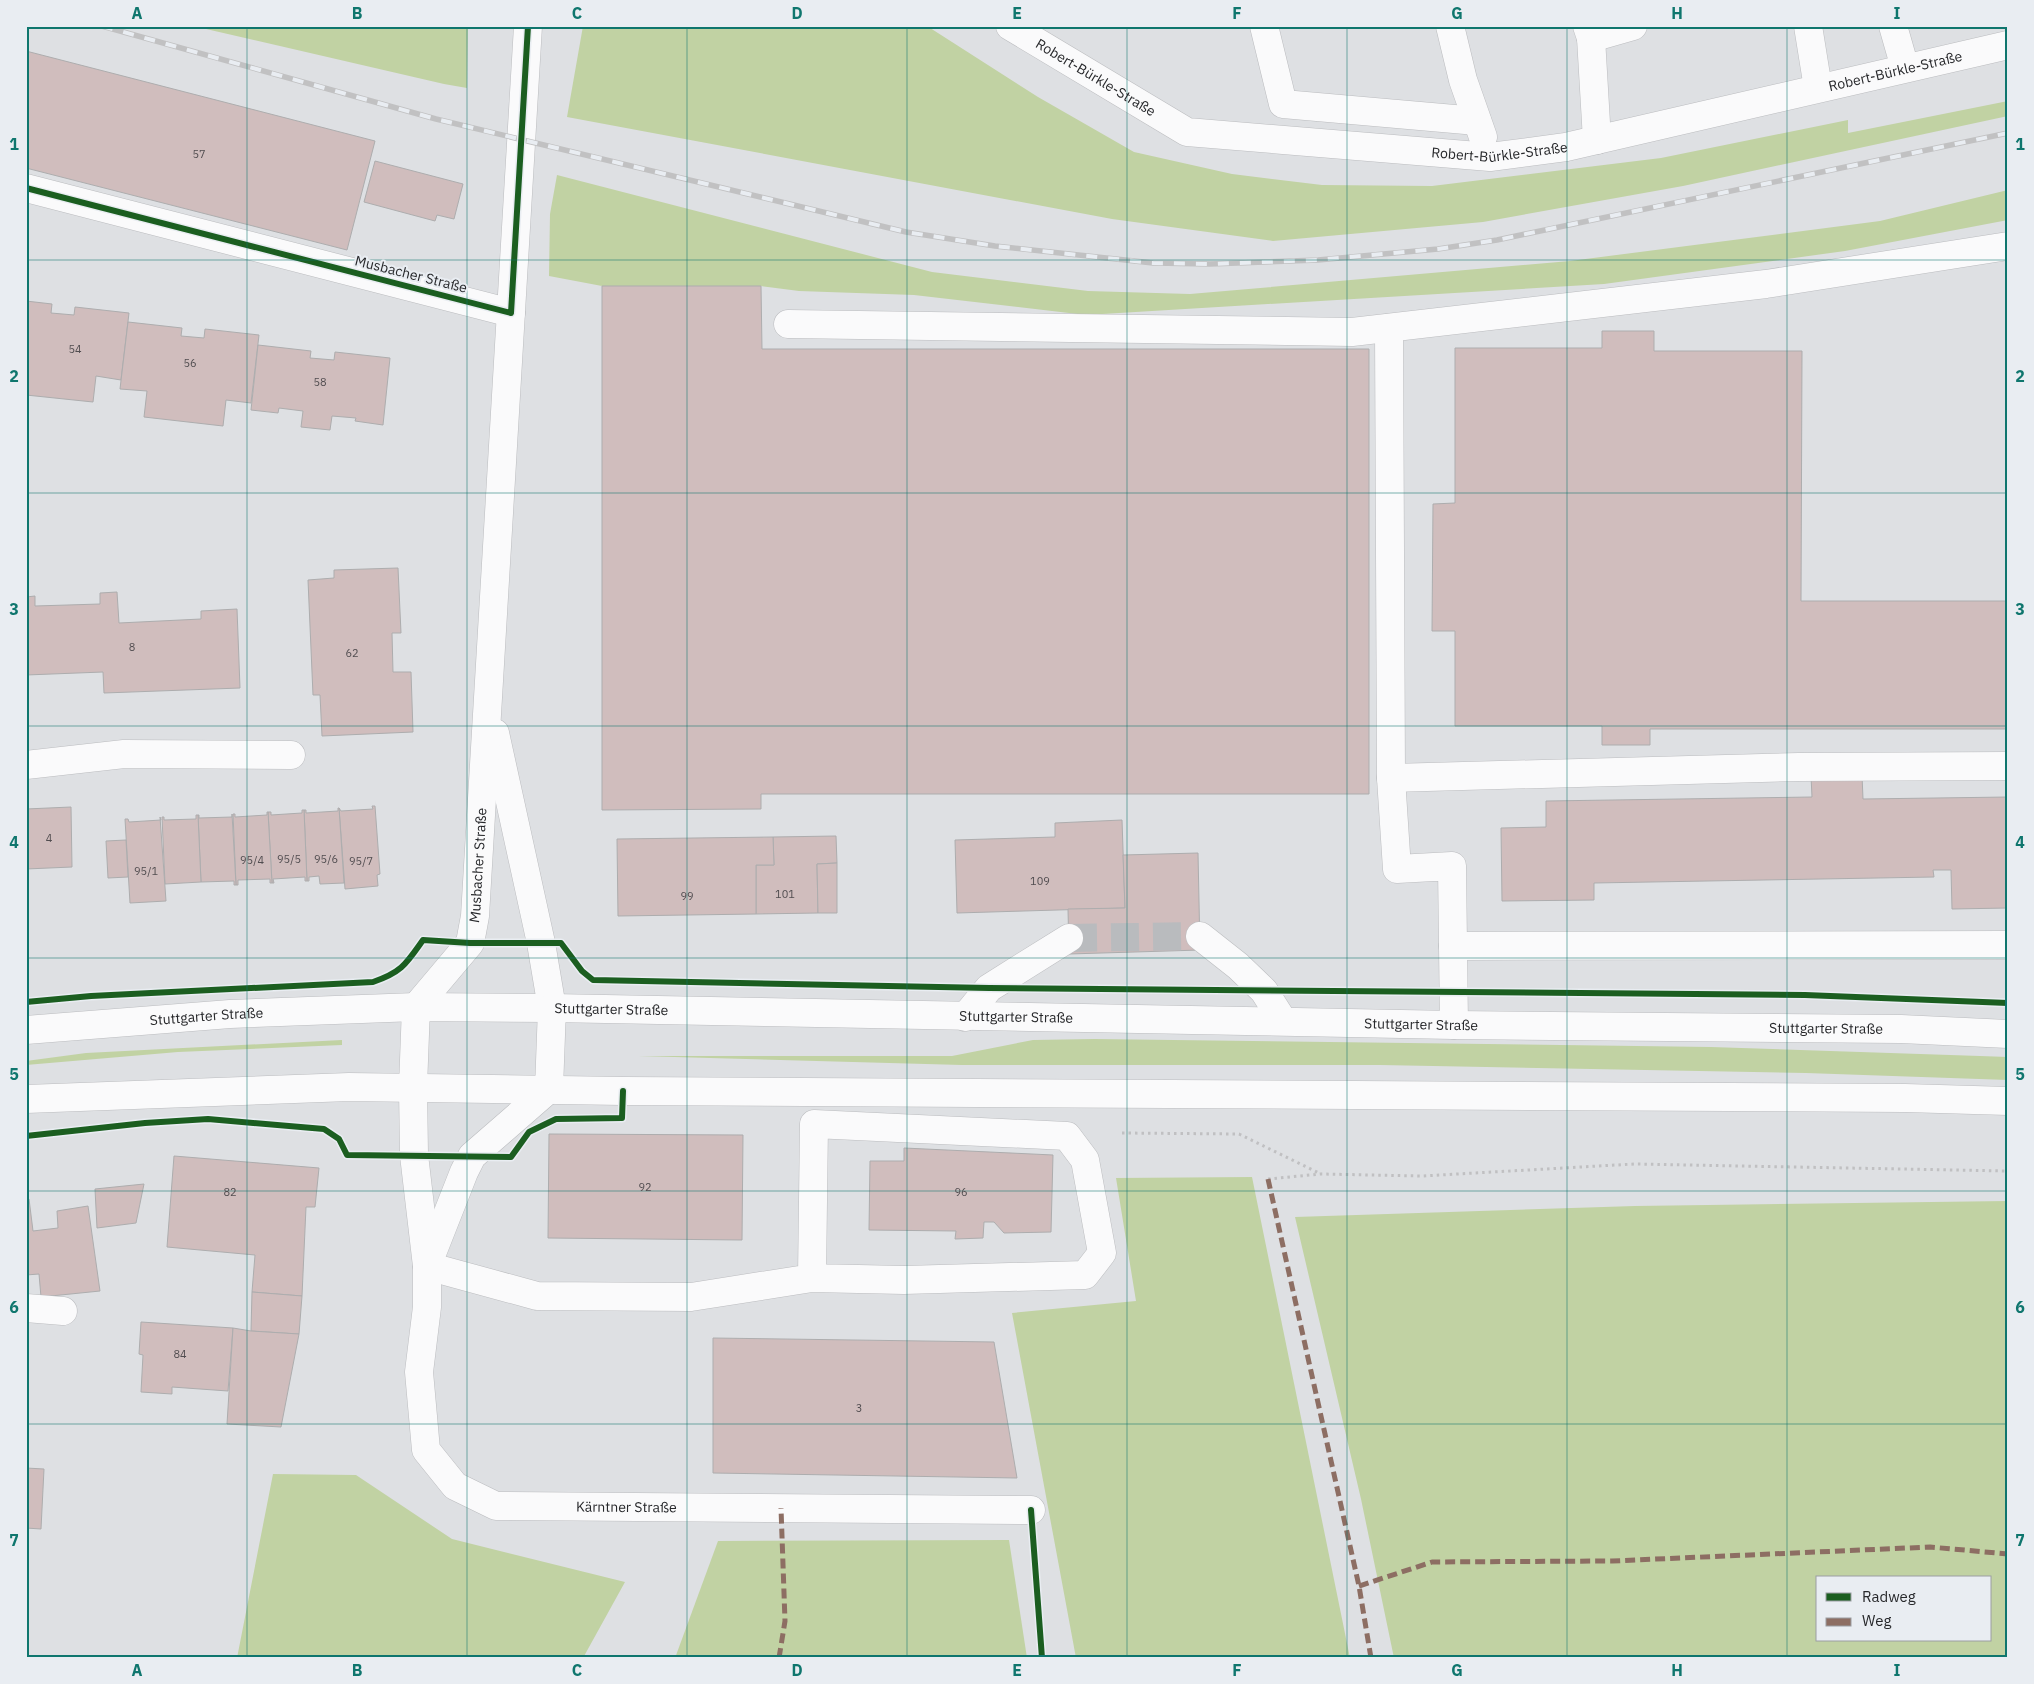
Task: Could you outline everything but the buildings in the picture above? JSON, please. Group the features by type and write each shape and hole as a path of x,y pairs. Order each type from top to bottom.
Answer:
{"main road":[{"name":"Musbacher Straße","path":"416,1007 470,943 475,916 528,26"},
{"name":"Robert-Bürkle-Straße","path":"1010,26 1187,132 1490,157 1566,147 2008,45"},
{"path":"1264,26 1283,104 1477,121"},
{"path":"1450,26 1463,80 1490,157"},
{"path":"1597,140 1589,32 1633,26"},
{"path":"1808,26 1818,88"},
{"path":"1893,26 1905,68"},
{"name":"Musbacher Straße","path":"26,188 512,313"},
{"path":"788,324 1352,332 1766,284 2008,246"},
{"path":"1389,328 1391,778 1397,869 1452,866 1454,1025"},
{"name":"Musbacher Straße","path":"488,702 541,943 552,1008 549,1089"},
{"path":"26,765 124,754 291,755"},
{"path":"1391,778 1799,767 2008,766"},
{"path":"1200,936 1238,966 1264,991 1283,1020"},
{"path":"965,1017 989,988 1069,938"},
{"path":"1452,946 2008,946"},
{"name":"Stuttgarter Straße","path":"26,1030 230,1014 416,1007 965,1017 1283,1020 1454,1025 1901,1029 2008,1034"},
{"name":"Kärntner Straße","path":"416,1007 413,1087 414,1155 427,1266 427,1307 419,1372 426,1450 455,1486 496,1506 1031,1510"},
{"path":"26,1099 349,1086 682,1092 1905,1098 2008,1101"},
{"name":"Kärntner Straße","path":"427,1266 472,1156 549,1089"},
{"path":"427,1266 537,1296 691,1297 812,1278 904,1280 1085,1276 1102,1254 1085,1160 1067,1136 814,1124 812,1278"},
{"path":"26,1308 63,1311"}],"path":[{"path":"1122,1132 1240,1134 1321,1174"},
{"path":"1268,1179 1321,1174 1422,1176 1634,1164 2008,1171"},
{"path":"1031,1510 1042,1658"}],"green space":[{"path":"193,26 468,26 467,88 444,84"},
{"path":"583,26 927,26 1038,97 1134,152 1232,174 1322,185 1432,186 1661,158 1848,120 1848,133 2008,101 2008,116 1683,186 1483,222 1273,241 1112,219 567,117"},
{"path":"557,175 932,272 1088,291 1190,294 1570,261 1880,221 2008,190 2008,220 1845,251 1604,284 1086,315 914,295 799,291 761,286 602,286 549,276 550,214"},
{"path":"1094,1039 1711,1047 2008,1057 2008,1080 1806,1073 1380,1065 962,1065 638,1056 952,1056 1033,1040"},
{"path":"342,1040 342,1045 178,1052 26,1065 26,1061 86,1053"},
{"path":"1252,1177 1350,1658 1076,1658 1012,1313 1136,1301 1116,1178"},
{"path":"2008,1201 2008,1658 1394,1658 1361,1499 1295,1217 1635,1206"},
{"path":"273,1474 356,1475 452,1539 625,1582 583,1658 237,1658"},
{"path":"1009,1540 1027,1658 675,1658 718,1541"}],"tunnel":[{"path":"1069,938 1200,936"}],"railway":[{"path":"102,26 436,119 906,232 995,246 1153,263 1210,264 1318,260 1438,249 1497,240 2008,133"}],"marked path":[{"path":"1268,1179 1359,1586 1371,1658"},
{"path":"779,1658 785,1621 781,1508"},
{"path":"1359,1586 1432,1562 1612,1561 1930,1547 2008,1554"}],"cycle path":[{"path":"26,188 511,313 528,26"},
{"path":"26,1002 91,996 373,982 391,975 403,966 423,940 470,943 561,943 582,971 593,980 989,988 1805,995 2008,1003"},
{"path":"26,1136 145,1123 208,1119 324,1129 339,1139 347,1155 511,1157 529,1132 556,1119 622,1118 623,1091"},
{"path":"1031,1510 1042,1658"}]}
